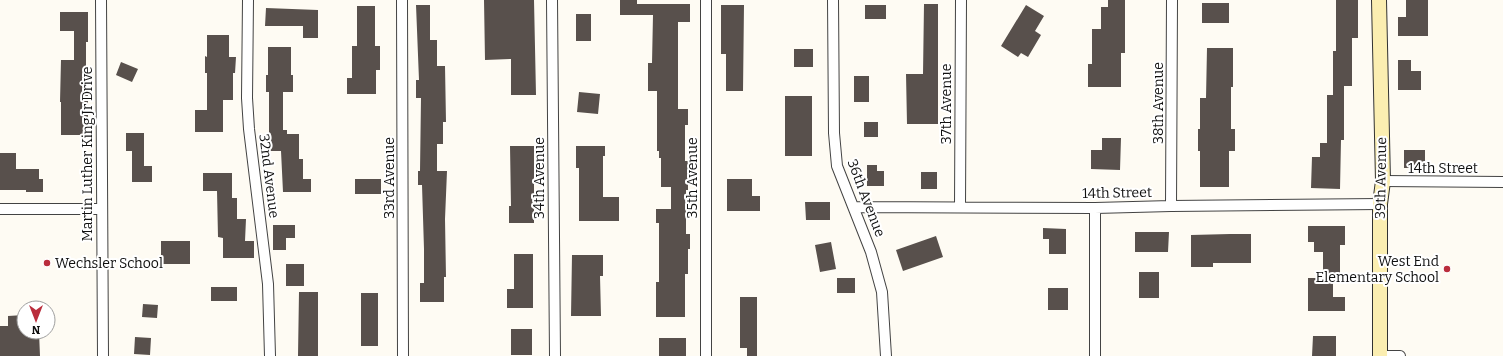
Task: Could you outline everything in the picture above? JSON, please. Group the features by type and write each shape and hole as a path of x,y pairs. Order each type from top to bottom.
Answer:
{"street":[{"name":"Martin Luther King Jr Drive","path":"101,0 102,356"},
{"name":"32nd Avenue","path":"248,0 247,98 249,129 268,284 270,356"},
{"name":"33rd Avenue","path":"402,0 403,356"},
{"name":"34th Avenue","path":"552,0 554,356"},
{"name":"35th Avenue","path":"706,0 706,356"},
{"name":"36th Avenue","path":"833,0 834,133 837,166 871,252 882,292 886,356"},
{"name":"37th Avenue","path":"960,207 961,0"},
{"name":"38th Avenue","path":"1171,206 1172,0"},
{"name":"39th Avenue","path":"1379,0 1383,182 1380,204 1380,356"},
{"name":"14th Street","path":"1383,182 1503,182"},
{"name":"14th Street","path":"854,207 1094,208 1380,204"},
{"path":"1094,208 1095,356"},
{"path":"0,209 101,209"},
{"path":"1380,356 1400,356"}],"building":[{"path":"484,0 534,0 536,95 511,95 511,59 485,60"},
{"path":"620,0 637,0 637,4 690,4 690,22 678,22 678,109 688,109 688,125 685,125 685,161 688,161 688,190 686,190 686,234 690,234 690,249 688,249 688,274 685,274 685,317 656,317 656,282 659,282 659,223 656,223 656,209 671,209 671,187 661,187 661,158 659,158 659,151 657,151 657,91 648,91 648,63 652,63 653,15 620,15"},
{"path":"1108,0 1125,0 1125,53 1121,53 1121,87 1088,87 1088,64 1092,64 1092,29 1101,29 1101,7 1108,7"},
{"path":"1336,0 1358,0 1358,38 1352,38 1352,86 1344,86 1344,140 1341,140 1340,189 1311,188 1312,157 1320,157 1320,143 1327,143 1327,95 1333,95 1333,51 1336,51"},
{"path":"1406,0 1428,0 1428,36 1398,36 1398,17 1406,17"},
{"path":"1202,3 1229,3 1229,23 1202,23"},
{"path":"924,4 938,4 938,124 907,124 906,74 923,74"},
{"path":"416,5 430,5 430,40 437,40 437,66 445,66 446,122 443,122 443,144 437,144 437,171 447,171 445,219 446,277 444,277 444,302 420,302 420,283 424,283 424,249 422,185 418,185 418,171 420,171 421,98 416,98 416,80 419,80"},
{"path":"721,5 744,5 743,91 726,91 726,54 721,54"},
{"path":"865,5 886,5 886,19 865,19"},
{"path":"1026,5 1044,16 1035,31 1041,35 1028,57 1021,53 1018,57 1001,46"},
{"path":"357,6 375,6 375,46 380,46 380,70 376,70 376,94 347,94 347,78 352,78 352,46 357,46"},
{"path":"266,8 318,10 318,38 303,38 303,26 265,26"},
{"path":"60,12 88,12 86,86 88,86 88,135 61,135 61,60 74,60 74,31 60,31"},
{"path":"576,14 591,14 591,41 576,41"},
{"path":"207,35 229,35 229,57 236,57 235,73 233,73 233,100 223,100 223,132 195,132 195,110 207,110 207,73 205,73 205,56 207,57"},
{"path":"268,47 291,47 291,75 293,75 293,92 283,92 283,130 287,130 287,134 299,134 299,159 303,159 303,179 311,179 311,192 283,192 281,151 269,151 269,92 266,92 266,75 268,75"},
{"path":"1207,48 1233,48 1231,129 1235,129 1235,151 1229,151 1229,187 1200,187 1200,151 1198,151 1198,129 1200,129 1200,98 1206,98"},
{"path":"794,49 813,49 813,67 794,67"},
{"path":"1398,60 1411,60 1411,71 1421,71 1421,90 1398,90"},
{"path":"121,62 138,69 132,82 116,75"},
{"path":"854,76 869,76 869,102 854,102"},
{"path":"579,92 600,94 598,114 577,112"},
{"path":"785,96 812,96 812,156 785,156"},
{"path":"864,122 878,122 878,137 864,137"},
{"path":"126,133 144,133 144,166 152,166 152,182 132,182 132,151 126,151"},
{"path":"1102,138 1121,138 1120,170 1091,169 1091,150 1102,150"},
{"path":"510,146 534,146 534,223 509,223 509,206 511,206"},
{"path":"576,146 605,146 605,156 603,156 603,197 619,197 619,221 579,221 579,168 576,168"},
{"path":"1404,150 1425,150 1425,168 1404,168"},
{"path":"0,153 16,153 16,169 39,169 39,179 43,179 43,192 26,192 26,190 0,190"},
{"path":"867,165 877,165 877,171 884,171 884,186 867,186"},
{"path":"921,172 937,172 937,189 921,189"},
{"path":"203,173 232,173 232,198 237,198 237,219 246,219 245,241 254,241 254,258 223,258 223,238 218,237 217,191 203,191"},
{"path":"355,179 381,179 381,194 355,194"},
{"path":"727,179 752,179 752,196 760,196 760,211 727,211"},
{"path":"805,202 830,202 830,220 806,220"},
{"path":"273,225 295,225 295,238 286,238 286,250 273,250"},
{"path":"1308,226 1345,226 1345,245 1340,245 1340,273 1333,273 1333,297 1345,297 1345,311 1308,311 1308,278 1323,278 1323,252 1314,252 1314,242 1308,242"},
{"path":"1043,228 1066,229 1066,254 1049,254 1049,239 1043,239"},
{"path":"1135,232 1169,232 1168,252 1135,252"},
{"path":"1251,234 1251,263 1213,263 1213,267 1191,267 1191,235"},
{"path":"936,236 943,257 903,271 896,250"},
{"path":"161,241 190,241 190,264 161,264"},
{"path":"831,242 836,269 820,272 815,245"},
{"path":"514,254 533,254 533,308 507,308 507,289 514,289"},
{"path":"572,255 603,255 603,276 600,276 601,316 571,316"},
{"path":"286,264 304,264 304,286 286,286"},
{"path":"1139,272 1159,272 1159,298 1139,298"},
{"path":"837,278 855,278 855,293 837,293"},
{"path":"211,287 237,287 237,301 211,301"},
{"path":"1048,288 1068,288 1068,310 1048,310"},
{"path":"299,292 318,292 318,356 298,356"},
{"path":"361,293 378,293 378,346 361,346"},
{"path":"740,297 757,297 757,356 747,356 747,348 740,348"},
{"path":"143,304 158,305 157,318 142,317"},
{"path":"8,316 16,316 16,340 39,340 40,356 0,356 0,326 8,326"},
{"path":"511,329 532,329 532,355 511,355"},
{"path":"1313,336 1336,336 1336,356 1312,356"},
{"path":"135,337 151,338 150,355 134,354"},
{"path":"659,338 686,338 686,356 659,356"}],"place":[{"name":"Wechsler School","path":"47,263"},
{"name":"West End Elementary School","path":"1447,269"}]}
